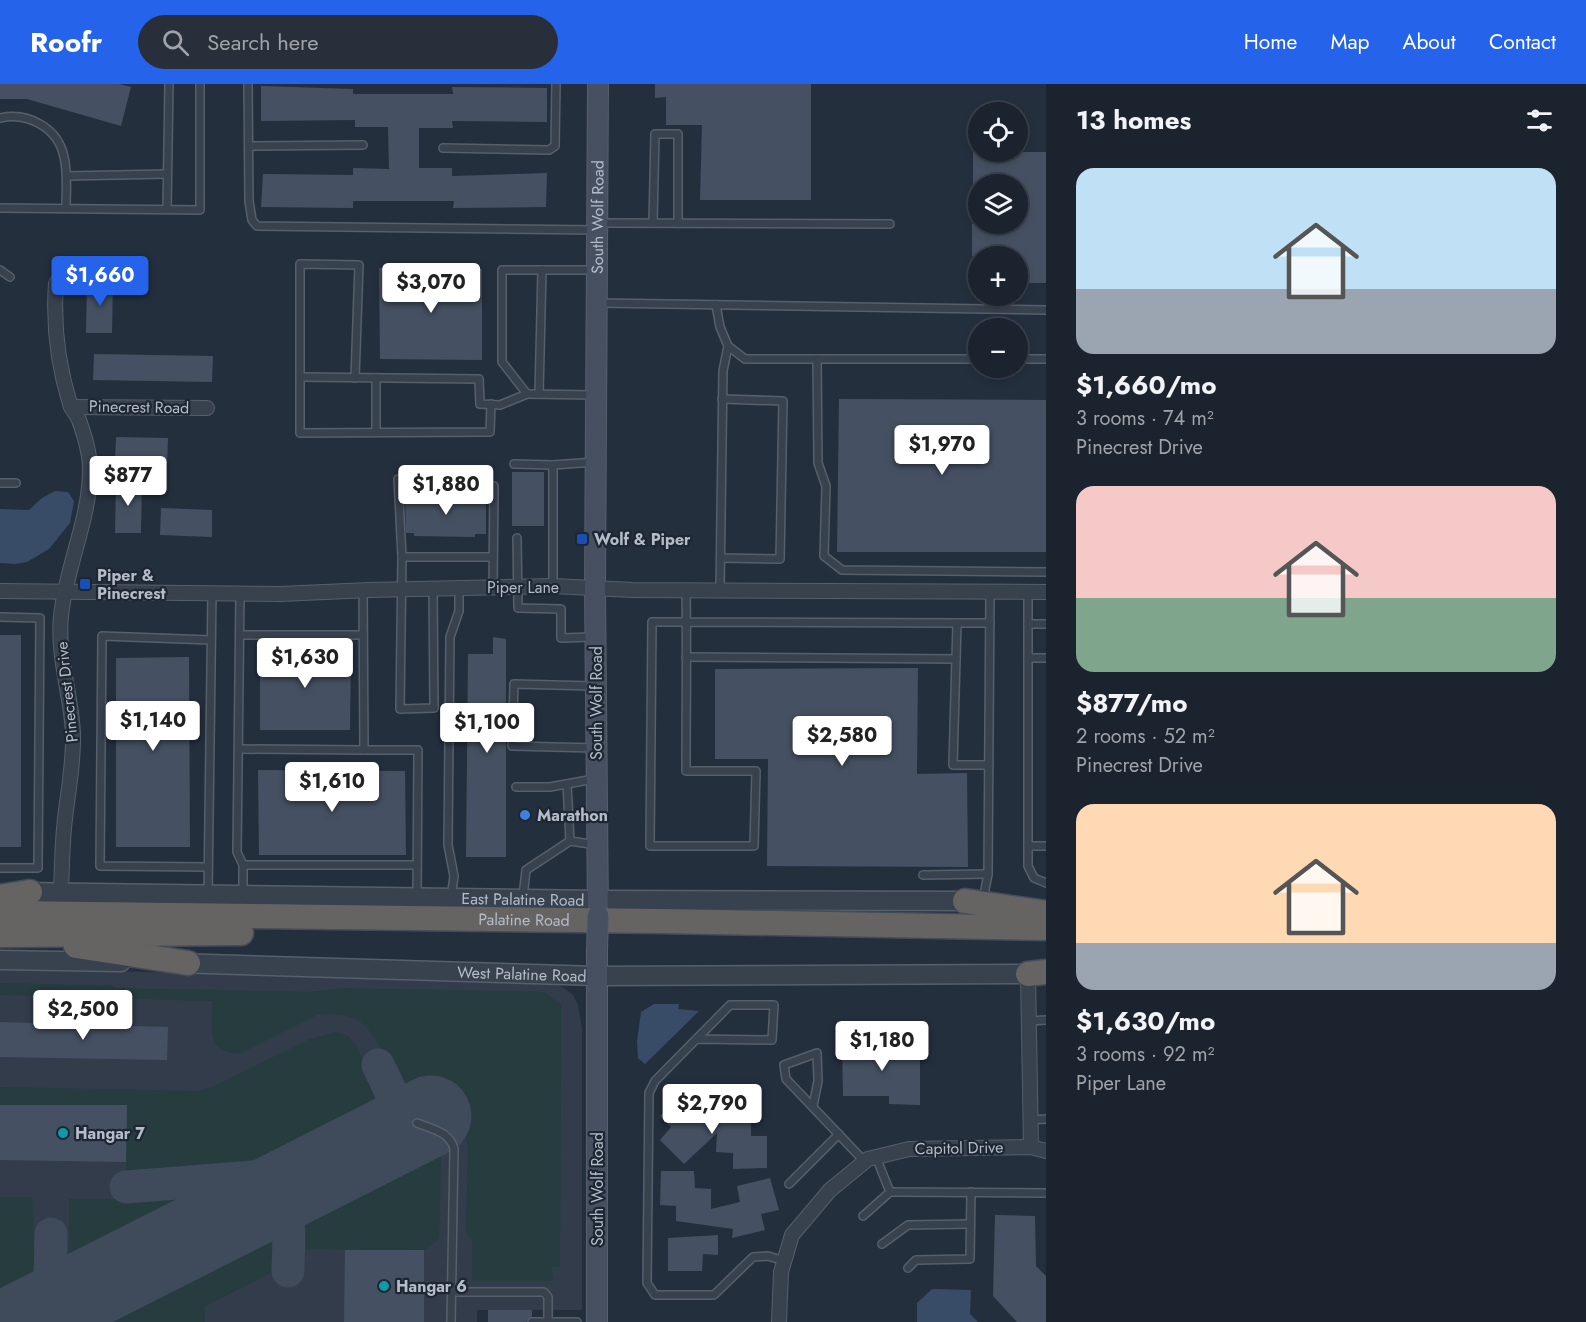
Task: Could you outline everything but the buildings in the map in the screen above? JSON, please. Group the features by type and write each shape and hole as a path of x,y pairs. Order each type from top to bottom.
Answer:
{"highway":[{"path":"0,895 30,892"},
{"path":"974,901 1046,913"},
{"name":"Palatine Road","path":"2,928 660,921 1046,928"},
{"path":"2,928 188,963"},
{"name":"Palatine Road","path":"2,928 1046,944"}],"main road":[{"name":"South Wolf Road","path":"597,1322 598,907 595,588 598,84"}],"street":[{"name":"Pinecrest Drive","path":"56,283 54,311 57,346 71,407 79,420 90,468 84,523 64,592 61,618 62,667 69,697 73,735 71,777 64,822 61,892"},
{"name":"Pinecrest Road","path":"71,407 207,408"},
{"name":"Piper Lane","path":"0,591 280,594 553,586 686,590 1046,592"},
{"name":"East Palatine Road","path":"30,892 523,898 598,907 974,901 1046,902"},
{"name":"West Palatine Road","path":"0,960 188,963 597,976 1040,974"},
{"path":"1031,1147 1029,1021 1040,974"},
{"name":"Capitol Drive","path":"779,1322 781,1272 792,1235 830,1190 871,1160 909,1149 1031,1147 1046,1151"}],"lane":[{"path":"166,209 169,84"},
{"path":"0,208 200,210 200,84"},
{"path":"248,84 249,201 252,219 257,226 890,224"},
{"path":"443,148 549,150 555,146 556,84"},
{"path":"0,118 31,118 50,130 64,154 67,176 66,208"},
{"path":"653,223 655,134 678,134 678,223"},
{"path":"249,146 363,146"},
{"path":"67,176 167,174"},
{"path":"355,378 359,265 300,264 302,377 300,433 490,432 491,404"},
{"path":"0,270 10,277"},
{"path":"527,394 502,362 502,270 597,270"},
{"path":"539,394 542,270"},
{"path":"597,303 1046,310"},
{"path":"716,306 720,327 728,346 745,359 968,359"},
{"path":"720,590 722,399 723,370 728,346"},
{"path":"817,359 818,463 826,486 824,556 842,570 1046,572"},
{"path":"1028,359 1046,359"},
{"path":"302,377 480,379 480,404 500,405 527,394 597,395"},
{"path":"376,378 376,432"},
{"path":"721,558 780,559 783,401 722,399"},
{"path":"514,464 553,465 596,462"},
{"path":"553,465 553,586"},
{"path":"398,479 402,557 400,709 434,708 433,588"},
{"path":"0,483 16,483"},
{"path":"493,588 494,486"},
{"path":"517,538 518,608 561,609 561,638 596,638"},
{"path":"402,557 493,557"},
{"path":"451,898 454,876 448,845 450,637 459,611 459,588"},
{"path":"363,590 364,750"},
{"path":"686,590 687,622 686,771 756,771 754,846 650,846 652,622 687,622 990,623"},
{"path":"974,901 988,874 990,591"},
{"path":"1028,592 1028,866 1034,878 1046,883"},
{"path":"208,894 212,593"},
{"path":"240,593 237,852 243,864 243,895"},
{"path":"0,617 40,618 38,868 0,868"},
{"path":"957,623 953,765 989,765"},
{"path":"1028,624 1046,624"},
{"path":"240,635 363,635"},
{"path":"208,867 100,866 102,636 211,640"},
{"path":"686,657 956,659"},
{"path":"1028,658 1046,658"},
{"path":"596,686 514,684 512,747 597,748"},
{"path":"238,749 418,750 417,897"},
{"path":"516,787 550,787 597,779"},
{"path":"567,784 570,841"},
{"path":"523,898 526,870 570,841 597,845"},
{"path":"1028,846 1046,846"},
{"path":"243,864 417,865"},
{"path":"923,875 988,874"},
{"path":"696,1039 772,1040 774,1005 730,1005 696,1039 655,1081 649,1093 647,1283 655,1295 714,1295 753,1257 768,1256 784,1261"},
{"path":"1029,1021 1046,1020"},
{"path":"813,1106 818,1082 817,1053 784,1065 786,1079 839,1134 871,1160 890,1192"},
{"path":"1031,1120 1046,1119"},
{"path":"417,1124 451,1138 454,1149 451,1322"},
{"path":"789,1184 839,1134"},
{"path":"863,1216 890,1192 1046,1193"},
{"path":"908,1268 916,1260 970,1259 971,1192"},
{"path":"882,1244 908,1225 970,1224"},
{"path":"452,1292 543,1292 548,1297 548,1322"},
{"path":"531,1322 577,1322"}],"shaded area":[{"path":"0,969 538,980 553,982 564,988 573,995 578,1005 582,1029 582,1310 477,1310 477,1322 0,1322"}],"green space":[{"path":"0,983 310,992 343,988 544,992 561,1005 560,1267 552,1267 553,1281 472,1281 472,1240 466,1233 468,1145 464,1132 452,1120 420,1114 411,1109 374,1037 354,1018 339,1014 317,1015 239,1054 228,1052 215,1043 212,1028 212,1001 0,995"},
{"path":"336,1032 347,1035 354,1042 379,1089 381,1100 379,1113 375,1123 357,1139 301,1167 136,1182 126,1174 126,1105 0,1105 0,1087 197,1091 212,1087 310,1039"},
{"path":"422,1141 434,1147 441,1158 439,1239 424,1250 304,1249 304,1207 314,1191 410,1142"},
{"path":"242,1182 261,1188 82,1278 74,1277 69,1266 69,1199 126,1199 130,1193"},
{"path":"0,1197 32,1197 34,1252 33,1283 28,1302 19,1310 0,1319"},
{"path":"252,1221 268,1225 272,1231 275,1238 274,1271 205,1306 205,1322 51,1322"}],"water":[{"path":"55,491 68,492 74,501 70,523 49,549 27,562 0,563 0,509 29,510 42,498"},
{"path":"654,1004 679,1004 678,1009 699,1011 645,1064 638,1058 637,1041 641,1012"},
{"path":"932,1289 971,1290 970,1314 978,1322 917,1322 917,1303"}],"taxiway":[{"path":"377,1144 394,1113 392,1096 378,1065"},
{"path":"126,1187 319,1172"},
{"path":"254,1177 260,1179 271,1189 284,1210 289,1230 288,1271"},
{"path":"50,1282 51,1234"},
{"path":"29,1319 42,1305 50,1282 66,1292 80,1293"}],"runway":[{"path":"23,1322 431,1116"}],"place":[{"name":"Wolf & Piper","path":"582,539"},
{"name":"Piper & Pinecrest","path":"85,584"},
{"name":"Marathon","path":"525,815"},
{"name":"Hangar 7","path":"63,1133"},
{"name":"Hangar 6","path":"384,1286"}]}
